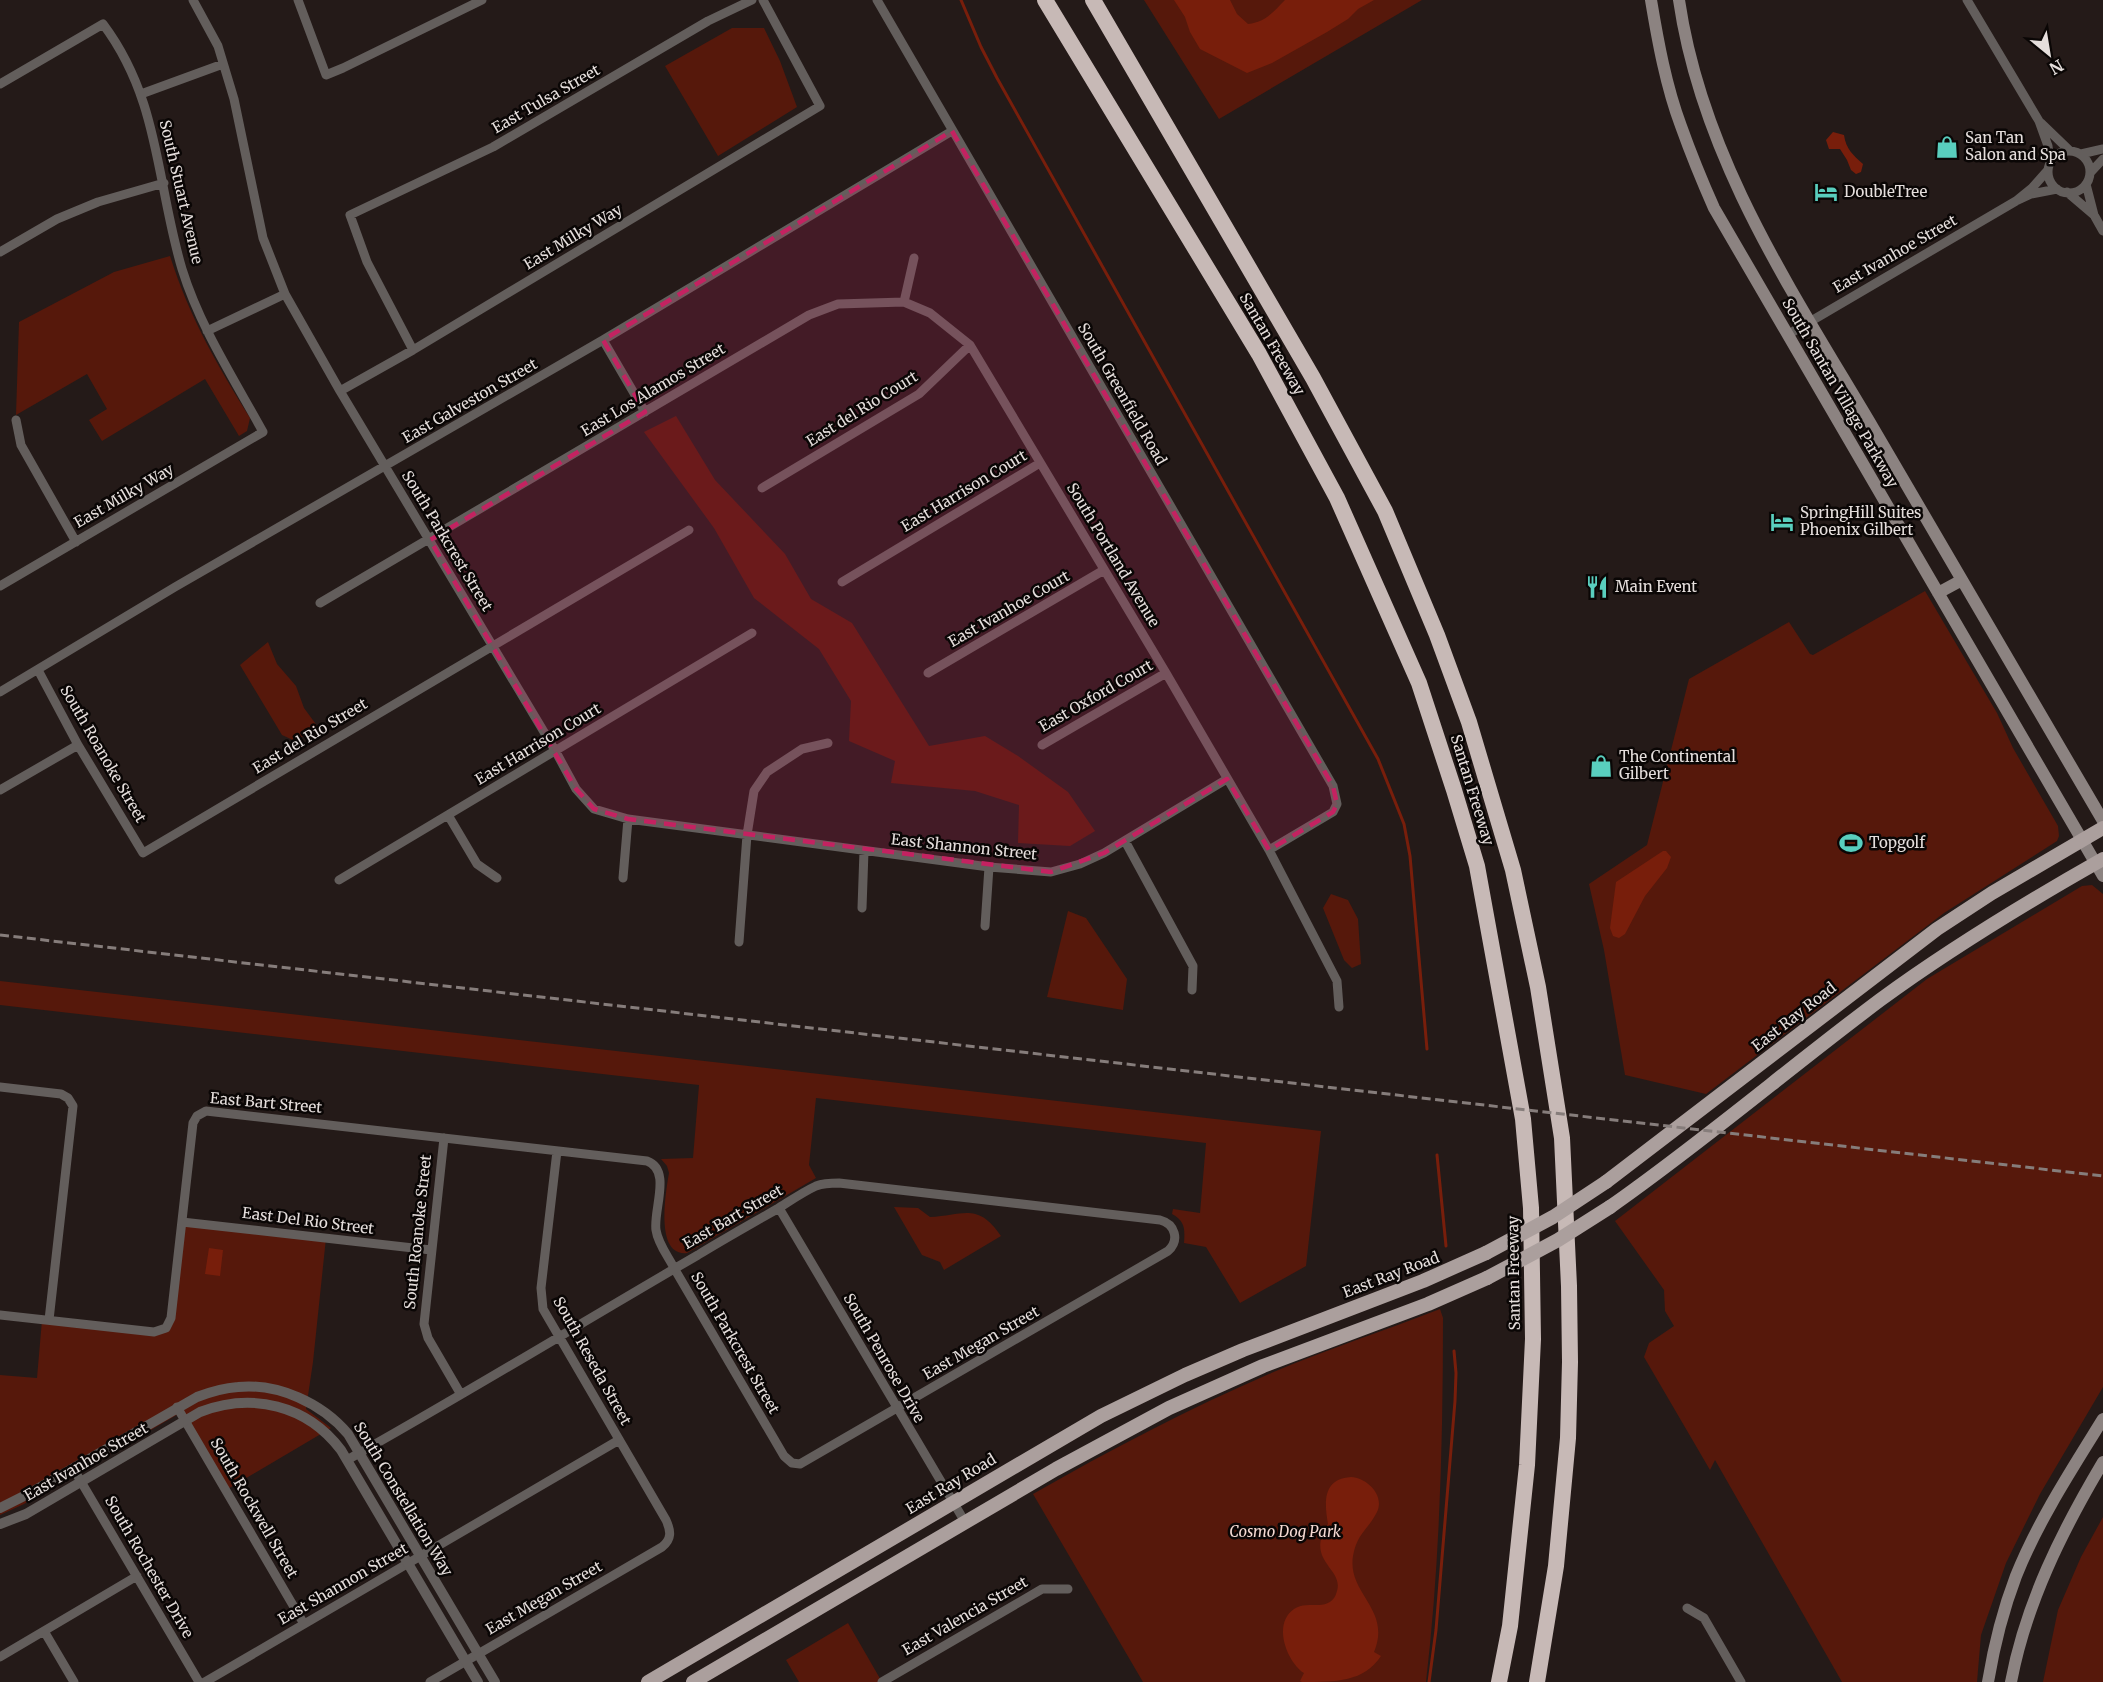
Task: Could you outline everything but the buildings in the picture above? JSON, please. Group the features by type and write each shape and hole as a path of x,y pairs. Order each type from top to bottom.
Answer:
{"highway":[{"name":"Santan Freeway","path":"1045,0 1259,354 1337,498 1419,683 1476,866 1523,1119 1531,1208 1533,1339 1527,1466 1510,1626 1498,1682"},
{"name":"Santan Freeway","path":"1093,0 1313,378 1385,511 1437,634 1469,722 1513,870 1538,987 1562,1138 1569,1286 1568,1438 1556,1566 1537,1682"}],"main road":[{"name":"South Santan Village Parkway","path":"1651,0 1659,48 1675,108 1714,208 2082,840 2099,861 2103,876"},
{"name":"South Santan Village Parkway","path":"1679,0 1691,63 1719,146 1741,198 1810,321 2103,821"},
{"path":"1938,593 1962,580"},
{"name":"East Ray Road","path":"648,1682 1101,1416 1185,1375 1289,1331 1423,1281 1486,1253 1553,1217 1606,1182 1937,929 1992,892 2103,828"},
{"path":"693,1682 965,1522 1104,1443 1195,1396 1263,1366 1428,1304 1487,1278 1558,1240 1610,1208 1714,1131 1880,1000 1962,944 2099,861"},
{"path":"1988,1682 1998,1631 2017,1575 2050,1507 2103,1419"},
{"path":"2011,1682 2018,1650 2039,1582 2103,1462"}],"street":[{"name":"South Parkcrest Street","path":"193,0 218,46 234,99 263,238 285,294 339,391 430,540 576,789 594,809 628,819 747,835"},
{"path":"298,0 326,75 343,69 482,0"},
{"name":"East Tulsa Street","path":"413,350 367,262 351,215 493,147 708,21 752,0"},
{"name":"East Milky Way","path":"339,391 413,350 820,106 763,0"},
{"name":"South Greenfield Road","path":"877,0 1333,786 1337,804 1333,812 1269,850"},
{"path":"1967,0 2039,121 2048,146 2050,181 2056,189 2067,192 2078,191 2103,159"},
{"name":"South Stuart Avenue","path":"0,84 103,24 118,44 141,94 154,136 183,270 207,331 263,432"},
{"path":"141,94 223,64"},
{"path":"2039,121 2069,150 2081,154 2103,149"},
{"name":"East Galveston Street","path":"0,692 175,587 603,340 952,130"},
{"path":"2049,166 2057,154 2069,150"},
{"path":"2081,154 2088,163 2090,173"},
{"name":"East Ivanhoe Street","path":"2016,201 2032,188 2049,166"},
{"path":"0,252 57,219 98,202 164,183"},
{"path":"2086,183 2094,215 2103,231"},
{"name":"East Ivanhoe Street","path":"1789,334 2016,201 2031,194 2056,189"},
{"path":"2067,192 2094,215"},
{"path":"904,302 914,258"},
{"path":"207,331 285,294"},
{"name":"South Portland Avenue","path":"904,302 930,313 970,345 1269,850 1337,981 1339,1007"},
{"name":"East Los Alamos Street","path":"320,603 809,315 838,304 904,302"},
{"path":"603,340 645,412"},
{"name":"East del Rio Court","path":"762,488 919,394 970,345"},
{"path":"16,420 21,445 76,542"},
{"name":"East Milky Way","path":"0,586 263,432"},
{"name":"East Harrison Court","path":"842,582 1040,464"},
{"path":"492,645 689,530"},
{"name":"East Ivanhoe Court","path":"928,673 1104,570"},
{"name":"East Harrison Court","path":"339,880 752,633"},
{"name":"East del Rio Street","path":"143,853 492,645"},
{"name":"South Roanoke Street","path":"38,670 78,745 143,853"},
{"name":"East Oxford Court","path":"1042,745 1166,673"},
{"path":"739,942 747,835 754,791 766,772 802,749 828,743"},
{"path":"0,790 78,745"},
{"name":"East Shannon Street","path":"747,835 989,867 1051,872 1080,864 1125,841 1227,779"},
{"path":"448,815 477,864 497,878"},
{"path":"623,878 628,819"},
{"path":"1125,841 1193,966 1192,990"},
{"path":"862,908 864,851"},
{"path":"985,926 989,867"},
{"path":"0,1087 58,1093 69,1099 73,1112 49,1320"},
{"name":"East Bart Street","path":"182,1222 193,1124 197,1116 210,1111 557,1150 647,1161 655,1165"},
{"name":"South Roanoke Street","path":"444,1138 424,1324 428,1338 460,1393"},
{"name":"South Reseda Street","path":"557,1150 541,1295 543,1309 666,1520 670,1537"},
{"name":"South Parkcrest Street","path":"655,1165 660,1176 657,1233 784,1456 792,1463"},
{"name":"East Bart Street","path":"347,1460 814,1187 825,1183 1161,1220 1170,1225 1175,1234"},
{"name":"South Penrose Drive","path":"779,1208 965,1522"},
{"path":"0,1315 154,1332 164,1329 171,1318 182,1222"},
{"name":"East Del Rio Street","path":"182,1222 431,1250"},
{"name":"East Megan Street","path":"792,1463 807,1462 1168,1251 1173,1244 1175,1234"},
{"name":"South Constellation Way","path":"176,1408 197,1397 219,1390 256,1387 275,1389 307,1402 341,1426 360,1453 495,1682"},
{"name":"South Constellation Way","path":"185,1421 217,1406 238,1403 274,1405 291,1410 316,1425 334,1441 478,1682"},
{"name":"East Ivanhoe Street","path":"0,1508 176,1408"},
{"name":"South Rockwell Street","path":"176,1408 304,1624"},
{"name":"East Ivanhoe Street","path":"0,1524 26,1514 185,1421"},
{"name":"East Shannon Street","path":"205,1682 619,1440"},
{"name":"South Rochester Drive","path":"73,1468 199,1682"},
{"name":"East Megan Street","path":"430,1682 661,1547 670,1537"},
{"path":"0,1657 137,1576"},
{"name":"East Valencia Street","path":"882,1682 1042,1589 1068,1589"},
{"path":"1687,1608 1704,1618 1741,1682"},
{"path":"44,1631 74,1682"}],"highlighted area":[{"path":"952,131 1333,786 1337,804 1333,812 1269,850 1227,779 1104,853 1051,872 628,819 594,809 576,789 430,540 645,412 603,340"}],"green space":[{"path":"1144,0 1422,0 1219,119"},
{"path":"732,28 764,28 780,61 797,107 718,156 665,66"},
{"path":"170,256 205,340 250,418 247,431 239,436 205,379 102,441 89,420 107,409 87,374 16,415 19,322 114,272"},
{"path":"676,416 715,480 785,554 811,599 852,623 929,746 985,736 1018,756 1068,792 1095,831 1070,846 1018,843 1019,805 975,791 891,783 895,761 849,741 851,701 819,649 754,598 714,528 644,432"},
{"name":"Topgolf","path":"1925,591 1997,713 2013,748 2058,826 2057,841 1944,913 1706,1094 1625,1075 1604,950 1589,884 1647,845 1689,679 1789,622 1810,654 1813,655"},
{"path":"268,642 277,664 296,686 304,708 318,727 295,741 282,735 240,665"},
{"path":"2092,885 2103,894 2103,1387 2040,1494 2006,1563 1981,1635 1977,1682 1842,1682 1715,1460 1710,1470 1644,1357 1649,1343 1674,1326 1665,1311 1664,1290 1615,1221 1927,979 2082,886"},
{"path":"1331,894 1348,900 1358,919 1361,964 1352,968 1344,960 1323,908"},
{"path":"1068,911 1086,918 1127,979 1123,1010 1047,997"},
{"path":"0,981 1321,1131 1306,1266 1240,1303 1206,1247 1184,1243 1183,1226 1180,1220 1172,1214 1173,1209 1200,1213 1206,1143 816,1098 809,1165 816,1178 687,1253 677,1251 670,1245 666,1234 664,1221 669,1173 661,1159 693,1158 699,1085 0,1005"},
{"path":"894,1207 918,1208 930,1217 970,1213 985,1218 1001,1236 944,1270 940,1262 922,1255"},
{"path":"182,1222 326,1238 306,1409 331,1428 226,1490 180,1413 24,1504 0,1515 0,1375 37,1378 42,1320 154,1332 169,1323"},
{"name":"Cosmo Dog Park","path":"1440,1309 1443,1318 1440,1500 1435,1592 1426,1682 1143,1682 1033,1494 1150,1431 1239,1387 1311,1357"},
{"path":"2103,1517 2103,1682 2043,1682 2058,1610 2081,1557"},
{"path":"848,1623 882,1682 799,1682 786,1660"}],"shaded area":[{"path":"1174,0 1230,0 1237,14 1248,24 1264,19 1285,0 1374,0 1327,32 1272,63 1247,73 1200,49"},
{"path":"1833,132 1844,135 1848,148 1863,164 1861,172 1856,174 1851,170 1840,149 1829,149 1826,140"},
{"path":"1663,851 1671,857 1667,868 1645,896 1625,934 1619,938 1613,936 1610,928 1616,882"},
{"path":"209,1248 223,1250 220,1276 205,1274"},
{"path":"1351,1477 1363,1480 1373,1488 1379,1500 1374,1518 1355,1548 1353,1569 1356,1581 1374,1613 1378,1637 1374,1652 1381,1656 1366,1671 1348,1679 1302,1682 1300,1681 1304,1673 1292,1660 1284,1642 1284,1624 1287,1616 1294,1609 1306,1605 1325,1604 1334,1598 1338,1583 1320,1547 1328,1524 1326,1500 1330,1487 1335,1482"}],"waterway":[{"path":"961,0 997,78 1378,759 1404,824 1410,856 1427,1049"},
{"path":"1437,1155 1446,1246"},
{"path":"1429,1682 1436,1630 1455,1401 1454,1351"}],"railway":[{"path":"0,935 2103,1176"}],"place":[{"name":"San Tan Salon and Spa","path":"1947,147"},
{"name":"DoubleTree","path":"1826,192"},
{"name":"SpringHill Suites Phoenix Gilbert","path":"1782,522"},
{"name":"Main Event","path":"1597,587"},
{"name":"The Continental Gilbert","path":"1601,766"},
{"name":"Topgolf","path":"1851,843"}]}
